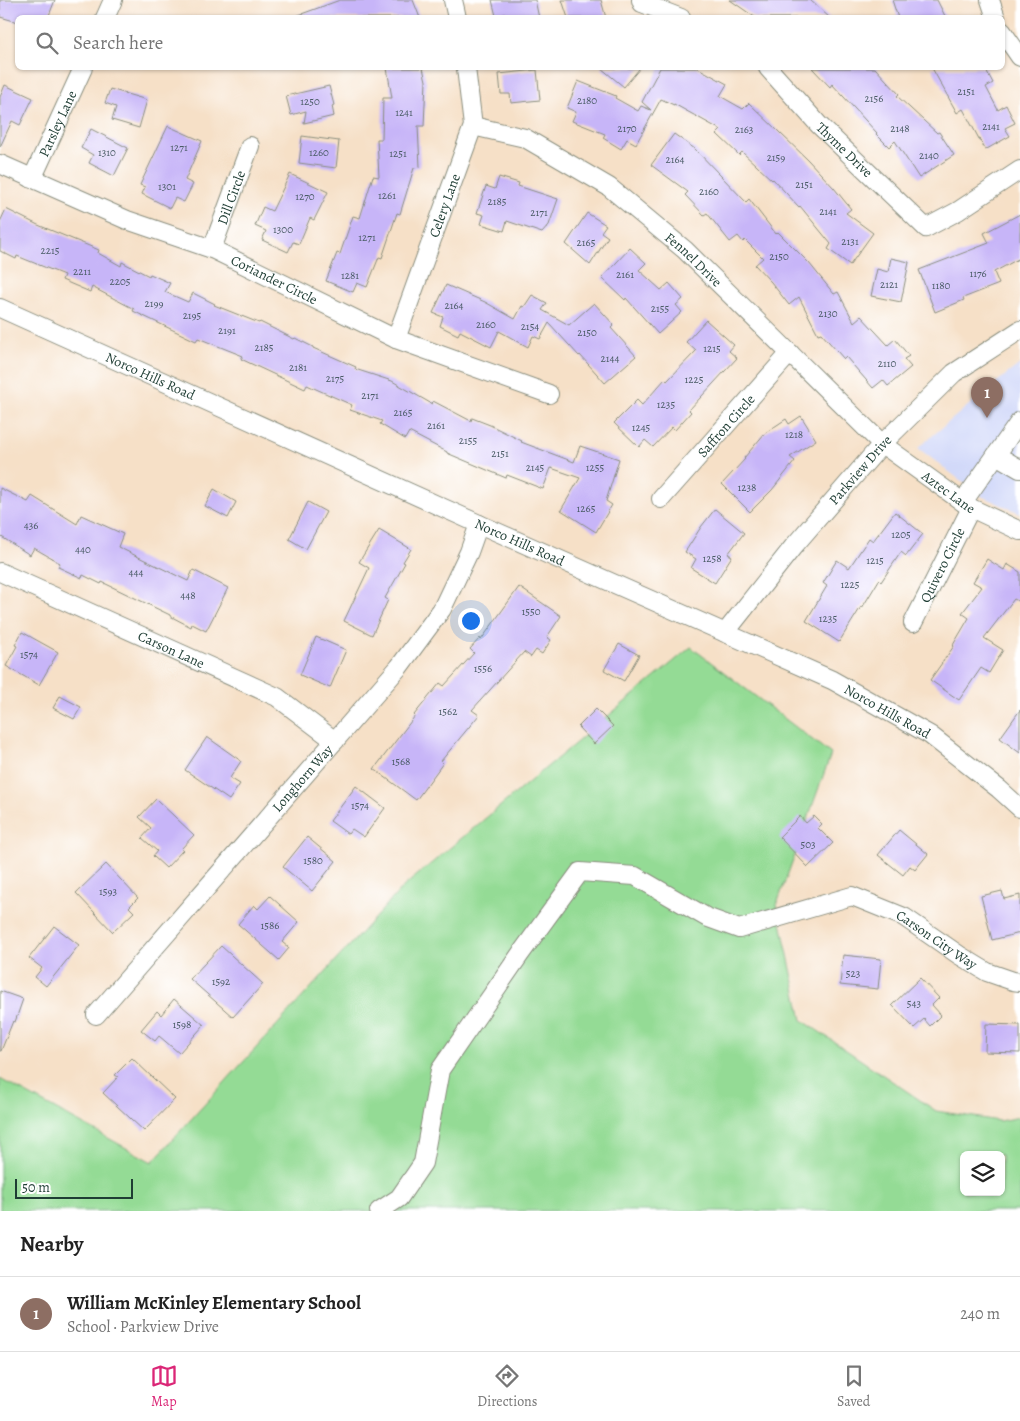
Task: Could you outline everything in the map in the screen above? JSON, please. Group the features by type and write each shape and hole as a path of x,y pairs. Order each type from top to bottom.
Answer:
{"street":[{"path":"106,15 113,0"},
{"path":"453,0 457,15"},
{"path":"641,0 642,3 673,15"},
{"path":"990,0 995,15"},
{"path":"1005,35 1020,57"},
{"name":"Parsley Lane","path":"32,179 82,70"},
{"name":"Celery Lane","path":"396,339 473,126 466,70"},
{"name":"Thyme Drive","path":"770,70 819,125 926,228 958,211 1020,170"},
{"name":"Fennel Drive","path":"473,126 524,138 609,187 685,250 882,444"},
{"name":"Dill Circle","path":"212,249 250,146"},
{"name":"Coriander Circle","path":"0,164 127,220 212,249 396,339 549,394"},
{"name":"Norco Hills Road","path":"0,308 479,524 832,680 930,735 1000,789 1020,808"},
{"name":"Parkview Drive","path":"725,633 793,547 882,444 954,373 1020,330"},
{"name":"Saffron Circle","path":"661,499 790,353"},
{"name":"Quivero Circle","path":"913,623 967,505 996,455 1020,421"},
{"name":"Aztec Lane","path":"882,444 967,505 1020,531"},
{"path":"996,455 1020,468"},
{"name":"Longhorn Way","path":"96,1014 399,667 442,609 469,552 479,524"},
{"name":"Carson Lane","path":"0,572 277,697 335,741"},
{"name":"Carson City Way","path":"380,1211 399,1198 423,1162 440,1070 580,872 635,876 706,917 739,929 852,896 904,917 987,972 1020,982"}],"shaded area":[{"path":"1020,364 1020,513 981,496 918,448"}],"green space":[{"path":"691,647 831,754 777,904 802,1020 936,1111 999,1121 1020,1117 1020,1211 0,1211 0,1079 152,1162 403,887"}],"building":[{"path":"0,0 55,0 49,15 15,15 15,21 0,17"},
{"path":"340,0 413,0 419,15 299,15"},
{"path":"492,0 535,0 538,15 505,14 496,15"},
{"path":"562,0 601,0 605,15 567,15"},
{"path":"730,0 810,0 827,15 752,15"},
{"path":"892,0 937,0 944,15 897,15"},
{"path":"387,70 423,70 426,81 424,126 418,126 420,167 414,168 400,214 397,213 382,258 379,257 367,287 357,283 353,292 326,281 337,253 340,254 353,216 360,218 373,176 379,177 377,139 382,139 383,98 392,98"},
{"path":"537,70 540,100 511,103 510,94 501,94 499,74"},
{"path":"603,70 638,70 624,87"},
{"path":"659,70 702,70 727,84 720,96 743,109 749,103 834,188 851,209 846,213 873,233 850,265 828,249 831,244 800,206 773,179 742,152 739,155 717,134 721,130 674,104 661,99 636,144 627,139 621,149 603,138 605,134 572,121 576,112 567,108 578,81 616,96 615,98 638,111 641,106 651,110 642,102"},
{"path":"814,70 877,70 899,94 897,96 937,133 939,132 954,155 919,178 895,141 889,147 832,84 830,87"},
{"path":"933,70 986,70 993,83 986,87 998,110 1006,105 1015,123 1005,128 1010,136 985,150 963,109 957,113"},
{"path":"5,85 33,98 20,125 12,121 0,147 0,97"},
{"path":"329,86 334,105 332,106 334,116 304,123 306,111 291,115 286,96"},
{"path":"110,89 147,100 139,128 112,120 116,107 105,103"},
{"path":"168,126 202,141 185,180 193,184 184,202 175,198 170,208 142,194 145,187 140,185"},
{"path":"91,129 128,148 114,176 89,163 93,155 81,148"},
{"path":"674,134 695,149 746,202 749,199 776,234 778,232 809,263 834,294 838,292 854,322 861,316 888,345 895,339 909,356 904,359 911,367 888,386 883,380 873,388 846,357 844,359 821,333 818,334 799,297 789,305 755,265 763,258 745,240 743,242 738,236 730,242 707,213 704,215 685,195 688,192 651,165"},
{"path":"302,136 339,141 336,168 299,163"},
{"path":"290,174 328,192 314,220 310,218 299,244 293,242 288,252 262,240 266,231 255,226 263,207 272,211"},
{"path":"499,177 519,183 518,186 558,199 549,225 542,233 507,221 504,231 481,224 484,215 477,213 486,186 495,189"},
{"path":"6,209 38,225 99,250 98,253 121,266 122,262 149,276 150,274 170,283 165,292 188,302 193,293 214,305 260,322 295,338 356,367 355,369 392,381 432,404 433,401 471,421 472,418 490,425 521,442 574,462 580,446 619,459 606,501 612,505 596,532 561,510 580,478 551,468 543,489 507,475 506,478 447,453 409,432 405,439 380,424 382,421 350,410 352,405 307,385 305,389 241,359 243,356 198,338 196,341 133,311 134,309 92,287 90,292 62,280 64,275 17,256 16,259 0,251 0,222"},
{"path":"587,213 606,225 601,232 608,237 590,265 566,244"},
{"path":"1020,214 1020,258 994,272 999,284 963,298 964,300 935,312 919,270 989,243 984,233"},
{"path":"630,248 646,263 639,270 661,290 669,283 683,299 676,305 682,312 658,334 626,298 625,300 602,278"},
{"path":"891,258 909,262 901,302 871,296 877,269 888,272"},
{"path":"446,285 485,302 515,319 522,306 524,307 532,295 547,303 542,310 569,325 594,303 614,325 611,328 636,356 605,383 549,323 540,339 533,336 528,347 499,331 491,347 460,331 458,335 440,326 443,317 433,313"},
{"path":"706,320 734,345 729,351 737,358 689,410 691,412 675,430 672,427 653,447 645,440 639,447 614,423 637,400 642,405 665,379 667,381 696,351 686,342"},
{"path":"801,416 816,440 790,457 795,461 772,490 750,512 722,484 765,433 786,419 789,424"},
{"path":"0,488 28,502 32,496 77,524 81,515 123,534 118,547 188,581 193,570 228,588 206,631 192,624 191,627 102,582 101,584 83,575 82,578 58,567 60,563 34,548 30,555 0,536"},
{"path":"214,489 236,502 228,518 205,506"},
{"path":"308,502 326,512 306,549 289,539"},
{"path":"715,509 744,533 728,554 732,556 715,583 691,568 696,559 685,552"},
{"path":"895,512 923,534 906,556 901,552 881,582 879,580 839,642 806,621 827,586 823,583 837,560 849,568 869,538 873,541"},
{"path":"379,530 411,549 385,598 388,600 372,635 344,621 369,568 359,562"},
{"path":"987,559 1004,570 1007,564 1020,572 1020,602 1014,599 984,638 1003,650 989,673 981,668 959,700 930,680 954,646 969,618 962,613 982,587 973,582"},
{"path":"519,587 561,616 547,637 551,640 542,654 536,650 531,657 524,652 472,710 479,715 441,761 443,763 416,800 374,769 440,683 444,686 474,653 470,649 480,638 481,640"},
{"path":"22,632 58,652 39,685 6,666"},
{"path":"316,637 346,650 330,688 300,675"},
{"path":"619,644 639,655 624,681 604,670"},
{"path":"60,696 81,707 74,719 53,708"},
{"path":"596,709 613,726 594,744 578,727"},
{"path":"1020,710 1020,753 1000,738"},
{"path":"207,737 241,761 230,778 240,784 229,800 185,770"},
{"path":"356,786 385,808 364,837 352,829 348,834 330,821"},
{"path":"156,799 194,835 166,868 153,856 157,851 142,838 151,828 139,817"},
{"path":"800,816 806,823 814,816 822,824 818,828 833,843 808,867 779,837"},
{"path":"899,830 928,854 915,870 910,866 903,875 878,855"},
{"path":"307,837 336,861 312,891 283,867"},
{"path":"106,864 138,898 129,907 134,912 113,932 76,893"},
{"path":"1002,891 1004,899 1020,895 1020,933 992,940 981,896"},
{"path":"270,896 299,922 282,942 289,948 279,960 238,924 254,905 258,909"},
{"path":"54,926 79,945 46,986 35,977 42,968 29,958"},
{"path":"221,946 263,984 233,1017 190,979"},
{"path":"843,955 881,959 878,989 840,985"},
{"path":"920,978 939,998 932,1005 941,1015 930,1026 924,1019 914,1028 892,1005"},
{"path":"0,991 23,999 15,1022 13,1021 1,1051 0,1051"},
{"path":"174,999 204,1025 179,1053 159,1036 155,1041 141,1030 157,1011 161,1015"},
{"path":"986,1024 1020,1025 1020,1053 985,1052"},
{"path":"132,1058 175,1099 144,1131 103,1093 118,1077 115,1075"}],"place":[{"name":"William McKinley Elementary School","path":"987,418"}]}
